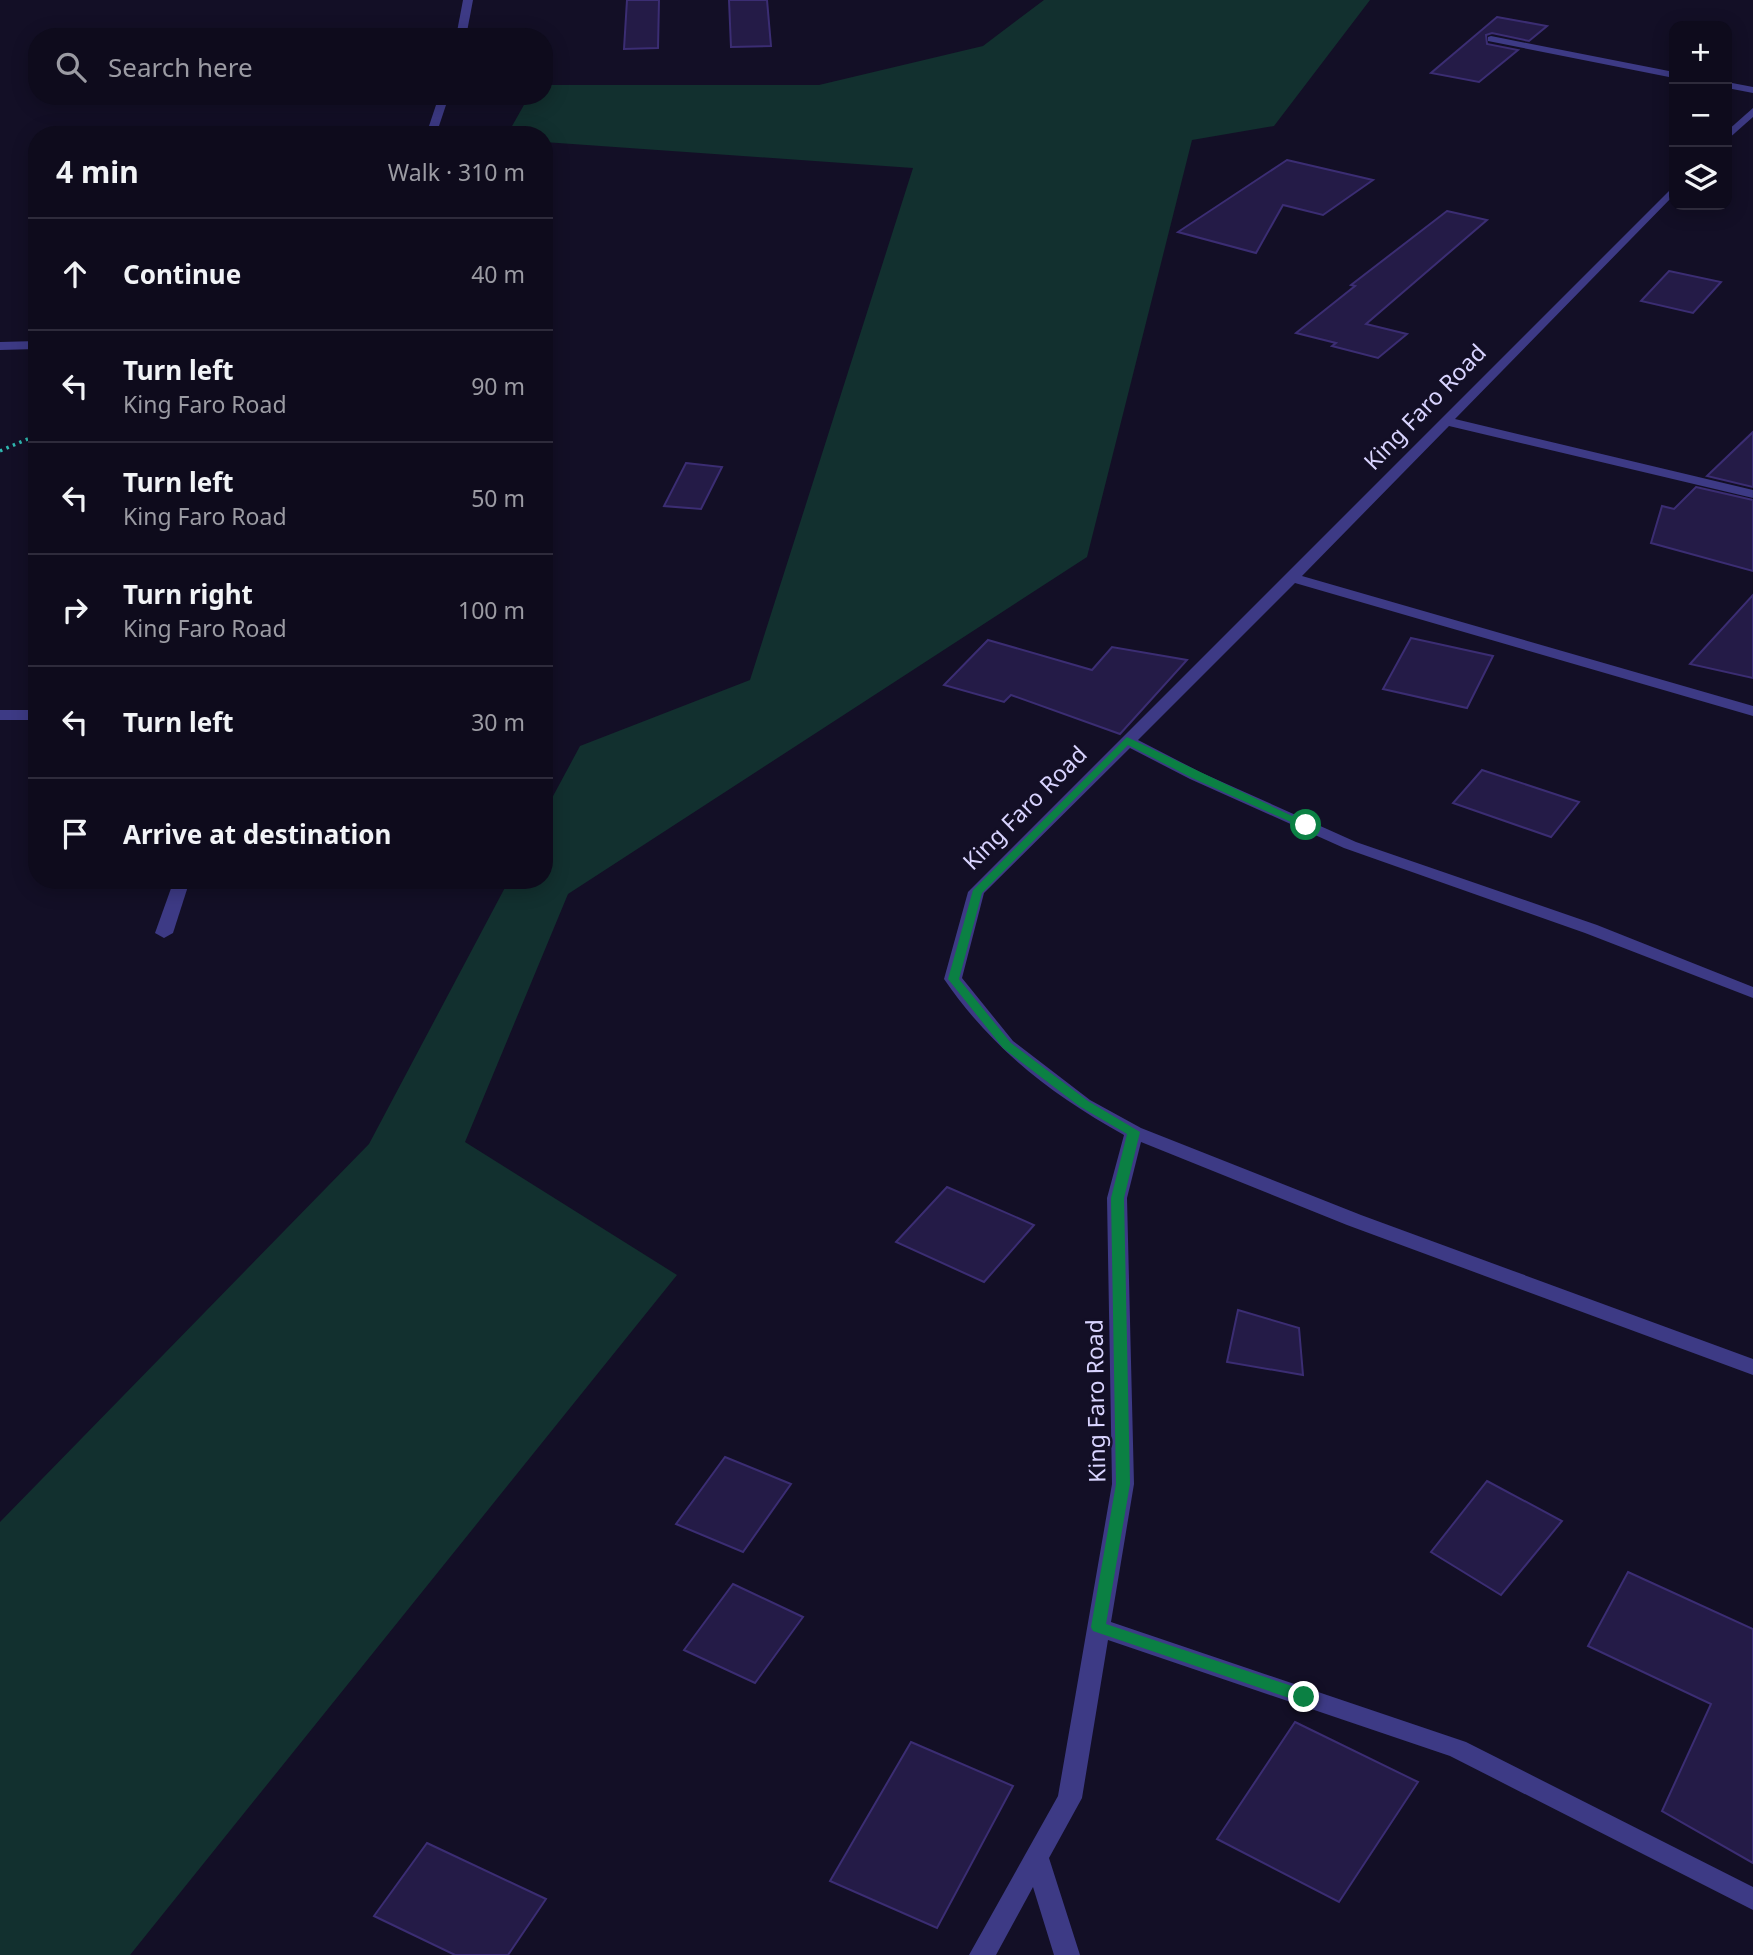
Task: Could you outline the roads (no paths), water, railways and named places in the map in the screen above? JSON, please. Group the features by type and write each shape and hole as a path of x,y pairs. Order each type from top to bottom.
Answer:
{"street":[{"path":"463,28 468,0"},
{"path":"1491,39 1669,74"},
{"path":"1732,86 1753,90"},
{"path":"434,126 441,105"},
{"path":"1732,132 1753,111"},
{"name":"King Faro Road","path":"982,1955 1070,1798 1123,1484 1117,1198 1134,1132 1083,1104 1007,1045 953,979 976,892 1292,578 1669,194"},
{"path":"0,346 28,345"},
{"path":"1446,421 1753,494"},
{"path":"1292,578 1753,712"},
{"path":"0,715 28,715"},
{"path":"1127,740 1196,776 1350,845 1591,929 1753,993"},
{"path":"164,933 179,889"},
{"path":"1134,1132 1367,1225 1753,1367"},
{"path":"1098,1627 1458,1749 1753,1899"},
{"path":"1037,1858 1067,1955"}]}
